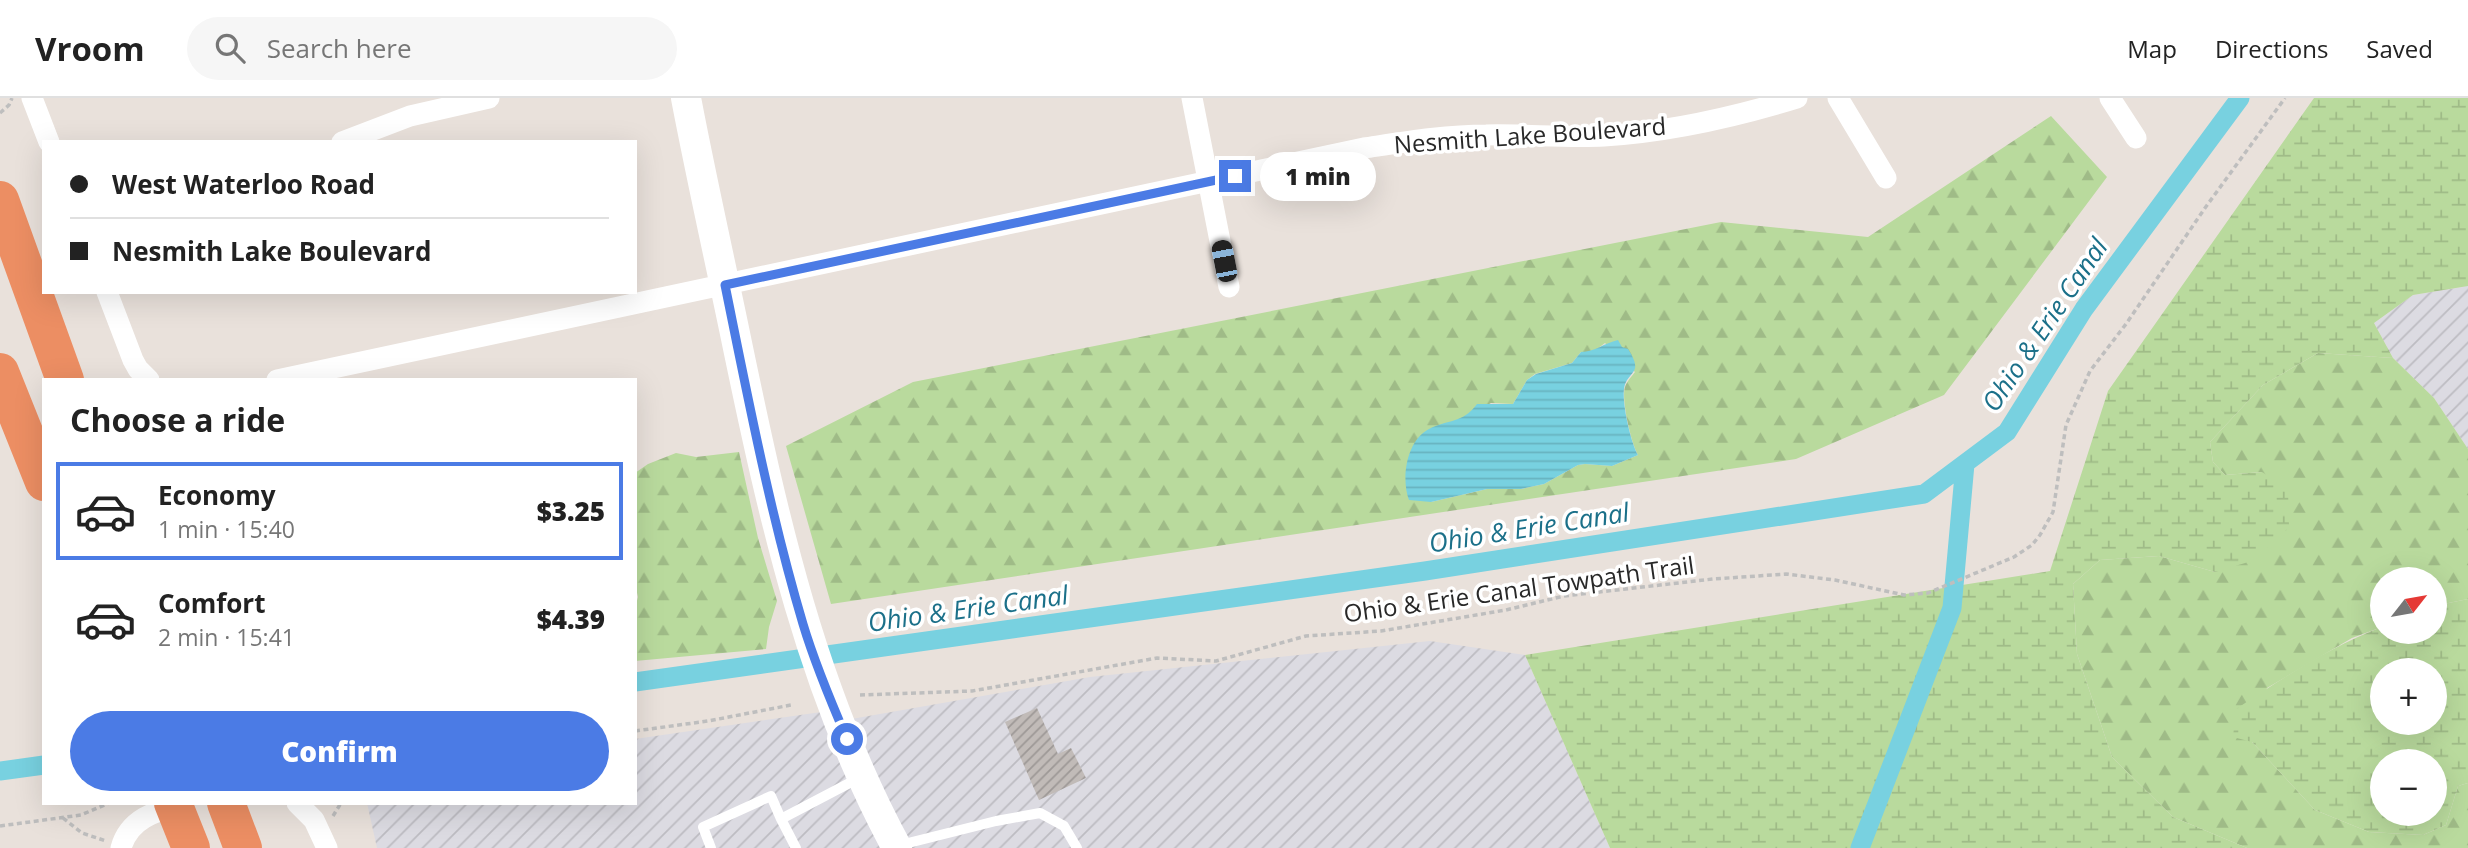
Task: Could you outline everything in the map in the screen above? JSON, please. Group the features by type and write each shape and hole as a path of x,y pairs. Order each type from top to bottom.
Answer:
{"highway":[{"path":"0,200 64,378"},
{"path":"0,372 42,477"},
{"path":"174,805 191,848"},
{"path":"227,805 243,847"}],"main road":[{"path":"685,98 765,474 803,624 825,688 896,847"}],"street":[{"path":"32,98 48,140"},
{"path":"347,140 410,116 489,98"},
{"path":"1192,98 1229,287"},
{"name":"Nesmith Lake Boulevard","path":"285,378 1364,148 1430,138 1483,135 1601,136 1650,132 1797,98"},
{"path":"1838,98 1886,178"},
{"path":"2110,98 2136,138"},
{"path":"108,294 133,360 147,378"},
{"path":"122,846 131,829 141,819 158,810 179,805"},
{"path":"299,805 314,820 327,848"}],"lane":[{"path":"781,819 863,776"},
{"path":"710,848 703,827 771,796 796,848"},
{"path":"896,847 996,821 1040,813 1064,826 1077,848"}],"path":[{"path":"0,113 12,98"},
{"name":"Ohio & Erie Canal Towpath Trail","path":"860,695 972,691 1142,660 1216,661 1306,636 1381,631 1506,610 1564,596 1713,579 1786,575 1823,578 1904,595 1928,593 2014,557 2032,545 2048,522 2055,498 2066,425 2090,371 2285,98"},
{"path":"637,731 708,721 791,705"},
{"path":"0,826 63,818 91,812 105,805"},
{"path":"63,818 82,833 122,846"}],"shaded area":[{"path":"2468,284 2468,449 2434,398 2393,358 2374,323 2413,295"},
{"path":"1430,641 1525,655 1610,848 377,848 367,805 637,805 637,739 835,710 840,721 1090,677"}],"green space":[{"path":"2314,98 2468,98 2468,286 2413,295 2374,323 2393,358 2318,353 2263,385 2210,442 2213,462 2225,475 2262,472 2288,489 2289,527 2255,560 2215,572 2159,556 2100,560 2073,584 2077,654 2112,757 2173,817 2247,848 1610,848 1525,655 2050,571 2108,391"},
{"path":"2051,116 2107,177 1944,395 1796,459 831,604 786,446 913,382 1721,222 1868,237","holes":["1605,343 1635,372 1625,387 1624,401 1638,455 1612,466 1578,465 1544,484 1521,489 1487,489 1431,502 1439,426 1455,422 1491,403 1513,404 1527,380 1535,374 1572,363 1581,352 1593,352"]},
{"path":"2318,353 2393,358 2434,398 2468,449 2468,599 2447,603 2447,567 2370,567 2370,631 2352,638 2267,688 2252,742 2315,810 2369,832 2423,835 2447,826 2458,786 2468,783 2468,848 2247,848 2173,817 2112,757 2077,654 2073,584 2100,560 2159,556 2215,572 2262,472 2225,475 2213,462 2210,442 2263,385"},
{"path":"739,452 758,538 777,601 766,649 637,661 637,472 648,464 676,453 696,457"},
{"path":"2468,599 2468,783 2458,786 2447,822 2447,749 2370,749 2370,826 2444,826 2423,835 2369,832 2315,810 2252,742 2233,737 2236,709 2307,664 2370,632 2370,644 2447,644 2447,603"}],"water":[{"path":"1618,340 1622,347 1628,349 1635,364 1624,389 1624,404 1638,455 1612,466 1578,465 1544,484 1521,489 1487,489 1431,502 1409,500 1407,461 1421,435 1429,429 1466,415 1477,404 1513,404 1527,380 1536,374 1572,363 1581,352 1591,351"}],"building":[{"path":"1037,708 1058,754 1071,748 1086,778 1039,800 1005,722"}],"waterway":[{"name":"Ohio & Erie Canal","path":"637,682 1425,571 1924,494 2007,432 2084,309 2240,98"},
{"path":"1860,848 1952,608 1965,464"},
{"name":"Ohio & Erie Canal","path":"0,771 42,765"}],"route":[{"path":"847,739 825,688 803,624 765,474 725,285 1235,176"}]}
